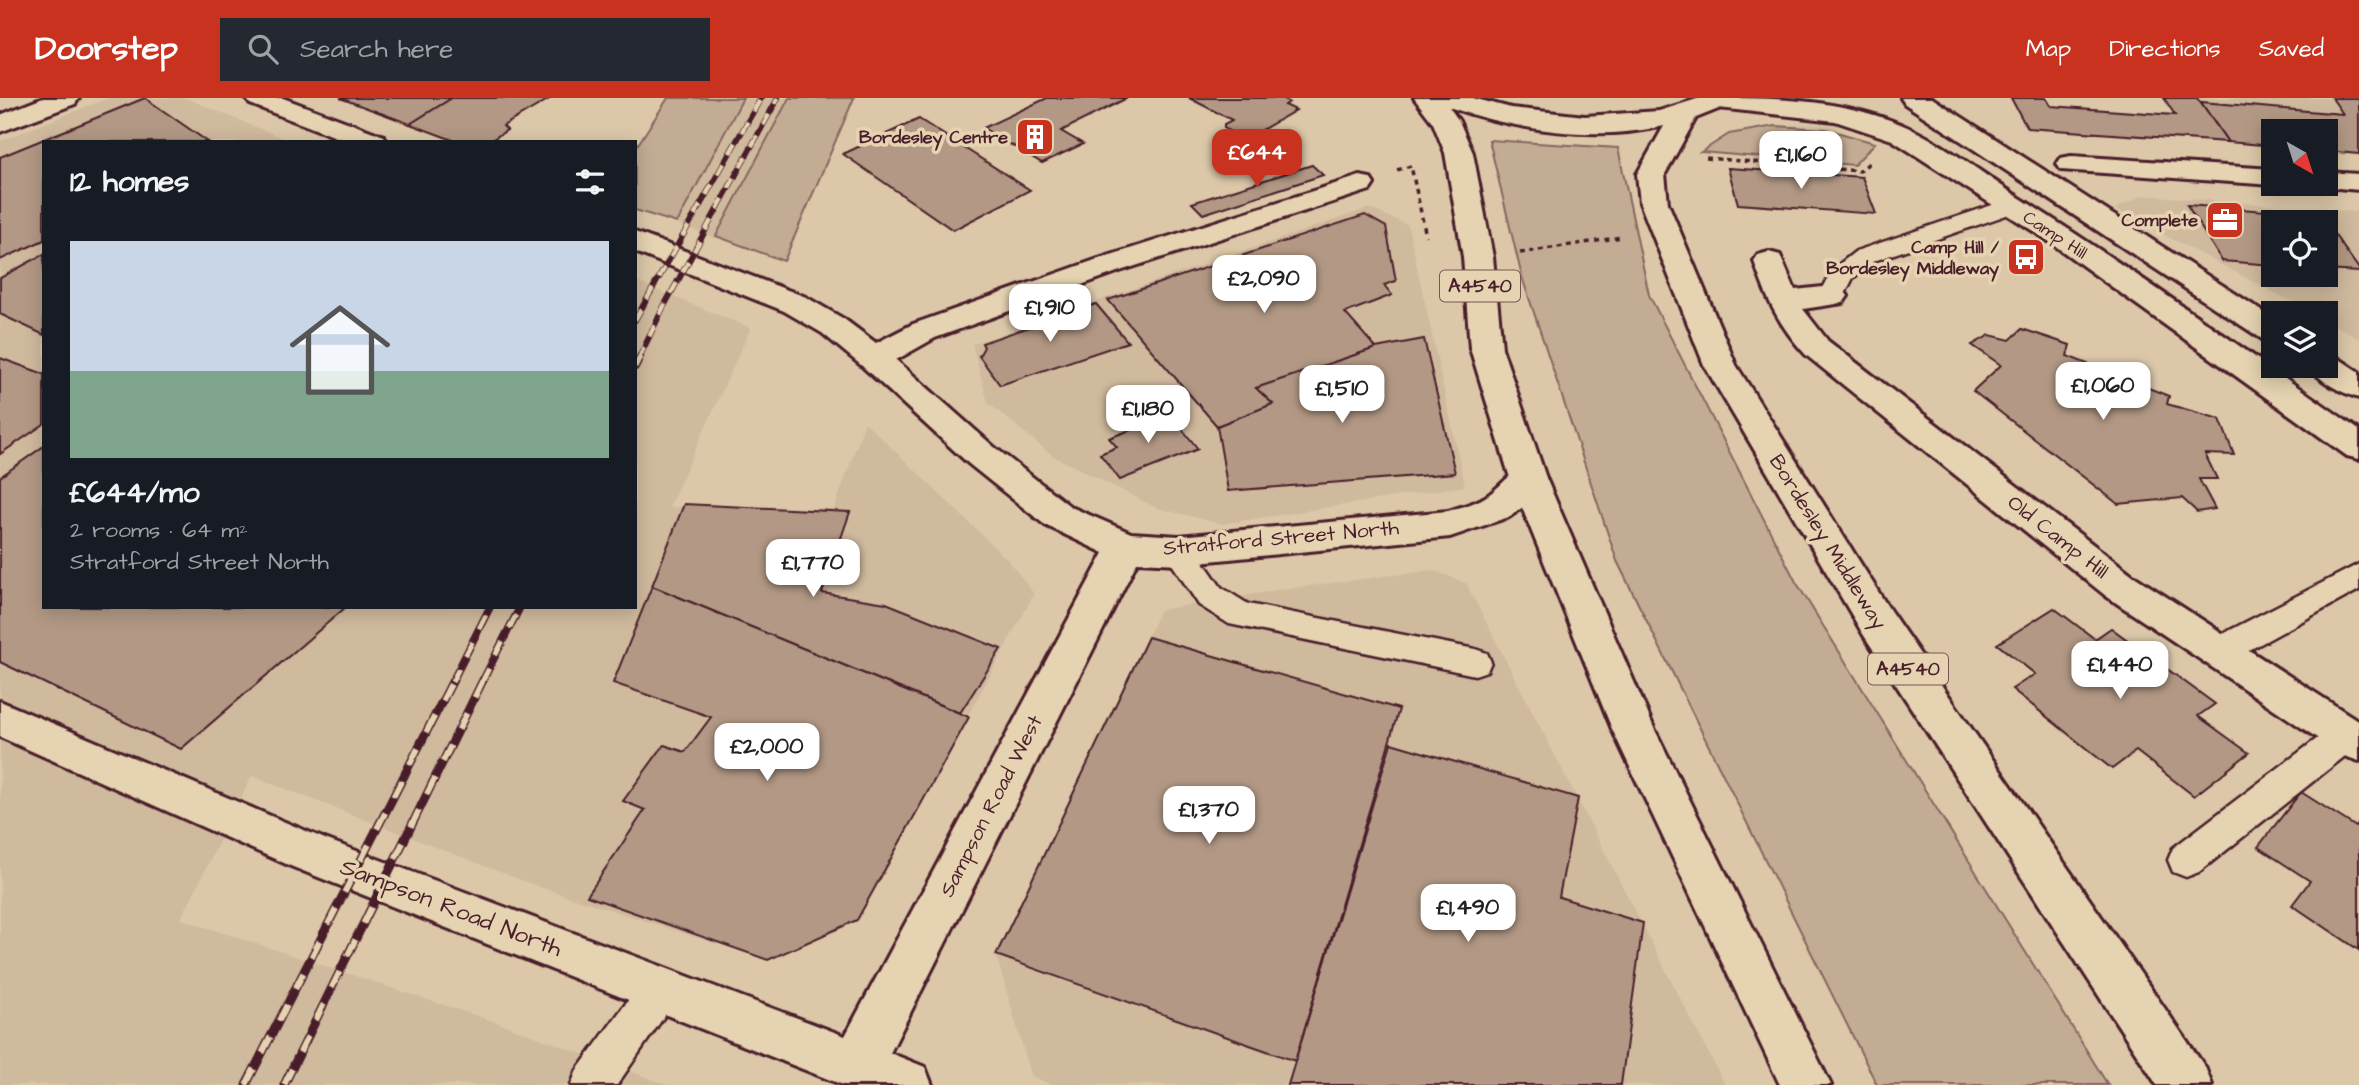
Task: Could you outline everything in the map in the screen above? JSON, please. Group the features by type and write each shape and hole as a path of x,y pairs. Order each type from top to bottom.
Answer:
{"main road":[{"path":"0,124 66,98"},
{"path":"259,98 369,140"},
{"name":"A4540","path":"1427,98 1446,121 1459,153 1478,257 1486,348 1528,478 1633,729 1806,1085"},
{"path":"1447,98 1519,118 1578,125 1636,122 1686,113 1720,99"},
{"name":"Camp Hill","path":"1914,98 2261,324"},
{"name":"Camp Hill","path":"1720,99 1832,110 1875,121 1902,134 2057,234 2359,447"},
{"name":"Bordesley Middleway","path":"1686,113 1651,174 1654,203 1720,365 1877,623 2187,1085"},
{"path":"2071,164 2261,176"},
{"path":"2338,181 2359,182"},
{"path":"874,358 924,331 1109,265 1360,184"},
{"name":"Stratford Street North","path":"637,242 795,304 833,326 874,358 981,455 1058,516 1126,547 1179,550 1450,524 1496,508 1514,495 1528,478"},
{"name":"Old Camp Hill","path":"1769,261 1782,301 1795,326 1828,357 2120,586 2353,739"},
{"path":"1782,301 1832,296"},
{"path":"2338,374 2359,387"},
{"name":"Sampson Road West","path":"856,1065 1126,547"},
{"name":"Sampson Road North","path":"0,718 309,853 907,1085"}],"lane":[{"path":"1832,296 1842,274 1865,257 2010,206"},
{"path":"1179,550 1210,596 1240,615 1475,662"},
{"path":"2219,651 2359,576"},
{"path":"2186,860 2353,739"},
{"path":"592,1085 660,989"}],"path":[{"path":"1701,157 1860,171"},
{"path":"1411,166 1431,256 1478,257 1664,233"}],"shaded area":[{"path":"108,98 186,98 287,140 42,140 42,609 637,609 637,282 751,328 669,507 834,509 865,422 1008,560 1034,594 857,920 768,960 539,887 252,776 181,919 502,1024 668,1085 0,1085 0,141"},
{"path":"667,98 854,98 784,261 637,211 637,146"},
{"path":"668,98 743,98 677,223 637,211 637,146"},
{"path":"789,98 854,98 784,261 716,236"},
{"path":"2197,98 2359,98 2359,156 2338,153 2338,119 2261,119 2261,146 2229,143"},
{"path":"1775,126 1826,129 1875,143 1854,165 1701,152 1729,134"},
{"path":"1489,140 1618,148 1649,295 1796,582 2108,1085 1877,1085 1617,561 1522,277"},
{"path":"2143,195 2334,210 2261,210 2261,286 2115,209"},
{"path":"1369,208 1408,225 1465,486 1222,524 1157,508 1053,456 988,403 972,344"},
{"path":"2338,210 2359,212 2359,339 2338,327 2338,301 2290,301 2264,287 2338,287"},
{"path":"1433,570 1466,583 1725,1085 1052,1085 1031,1076 996,955 1160,610 1284,589"}],"building":[{"path":"145,98 205,140 42,140 42,241 0,260 0,157"},
{"path":"340,98 452,98 410,124"},
{"path":"452,98 551,98 503,126 507,130 491,140 453,140 410,124"},
{"name":"Bordesley Centre","path":"1047,98 1127,98 1061,131 1083,144 1042,163 983,128"},
{"path":"1189,98 1282,98 1289,102 1285,105 1296,110 1250,137 1241,138 1224,128 1224,124 1232,120"},
{"path":"2011,98 2046,98 2051,106 2175,115 2164,98 2197,98 2228,142 2027,128"},
{"path":"2332,98 2359,98 2359,154 2338,152 2338,119 2261,119 2261,145 2228,142 2201,102 2343,114"},
{"path":"919,119 1030,190 953,230 843,154"},
{"path":"1312,165 1323,175 1203,214 1192,203"},
{"path":"1728,168 1862,177 1876,214 1738,204"},
{"path":"2187,205 2261,211 2261,264 2222,261"},
{"path":"1365,215 1386,227 1396,281 1384,285 1392,295 1345,313 1376,348 1256,388 1273,404 1217,426 1108,300"},
{"path":"2338,240 2359,269 2359,272 2338,271"},
{"path":"42,255 42,334 0,314 0,278"},
{"path":"1096,304 1128,342 1000,385 979,356 984,347 982,343"},
{"path":"2022,329 2070,345 2067,356 2169,396 2167,404 2220,419 2234,455 2205,454 2217,479 2199,479 2215,509 2197,512 2182,498 2118,504 1973,391 2001,365 1972,345 1990,335 2010,340"},
{"path":"1424,339 1455,473 1228,491 1217,426 1273,404 1256,388 1376,348"},
{"path":"0,358 42,373 42,425 0,454"},
{"path":"1164,406 1198,449 1120,480 1100,454 1117,447 1109,438 1152,422 1145,413"},
{"path":"42,447 42,609 344,609 181,749 0,662 0,477"},
{"path":"684,504 850,512 822,593 886,603 1001,649 960,713 652,586"},
{"path":"652,586 969,717 857,920 768,960 587,896 645,810 623,801 664,745 685,752 711,717 613,683"},
{"path":"2054,608 2095,639 2111,628 2215,704 2198,716 2249,753 2194,796 2136,751 2112,769 2012,689 2035,674 1997,644"},
{"path":"1148,637 1399,709 1295,1061 996,955"},
{"path":"1391,743 1578,798 1559,897 1643,923 1621,1085 1288,1085"},
{"path":"2301,792 2356,827 2359,823 2359,950 2292,905 2310,881 2258,847"}],"railway":[{"path":"637,316 761,98"},
{"path":"639,358 663,308 778,98"},
{"path":"637,363 640,357"},
{"path":"452,682 489,609"},
{"path":"483,681 519,609"},
{"path":"246,1085 453,680"},
{"path":"284,1085 483,681"}],"place":[{"name":"Bordesley Centre","path":"1035,137"},
{"name":"Complete","path":"2225,220"},
{"name":"Camp Hill / Bordesley Middleway","path":"2026,257"}]}
